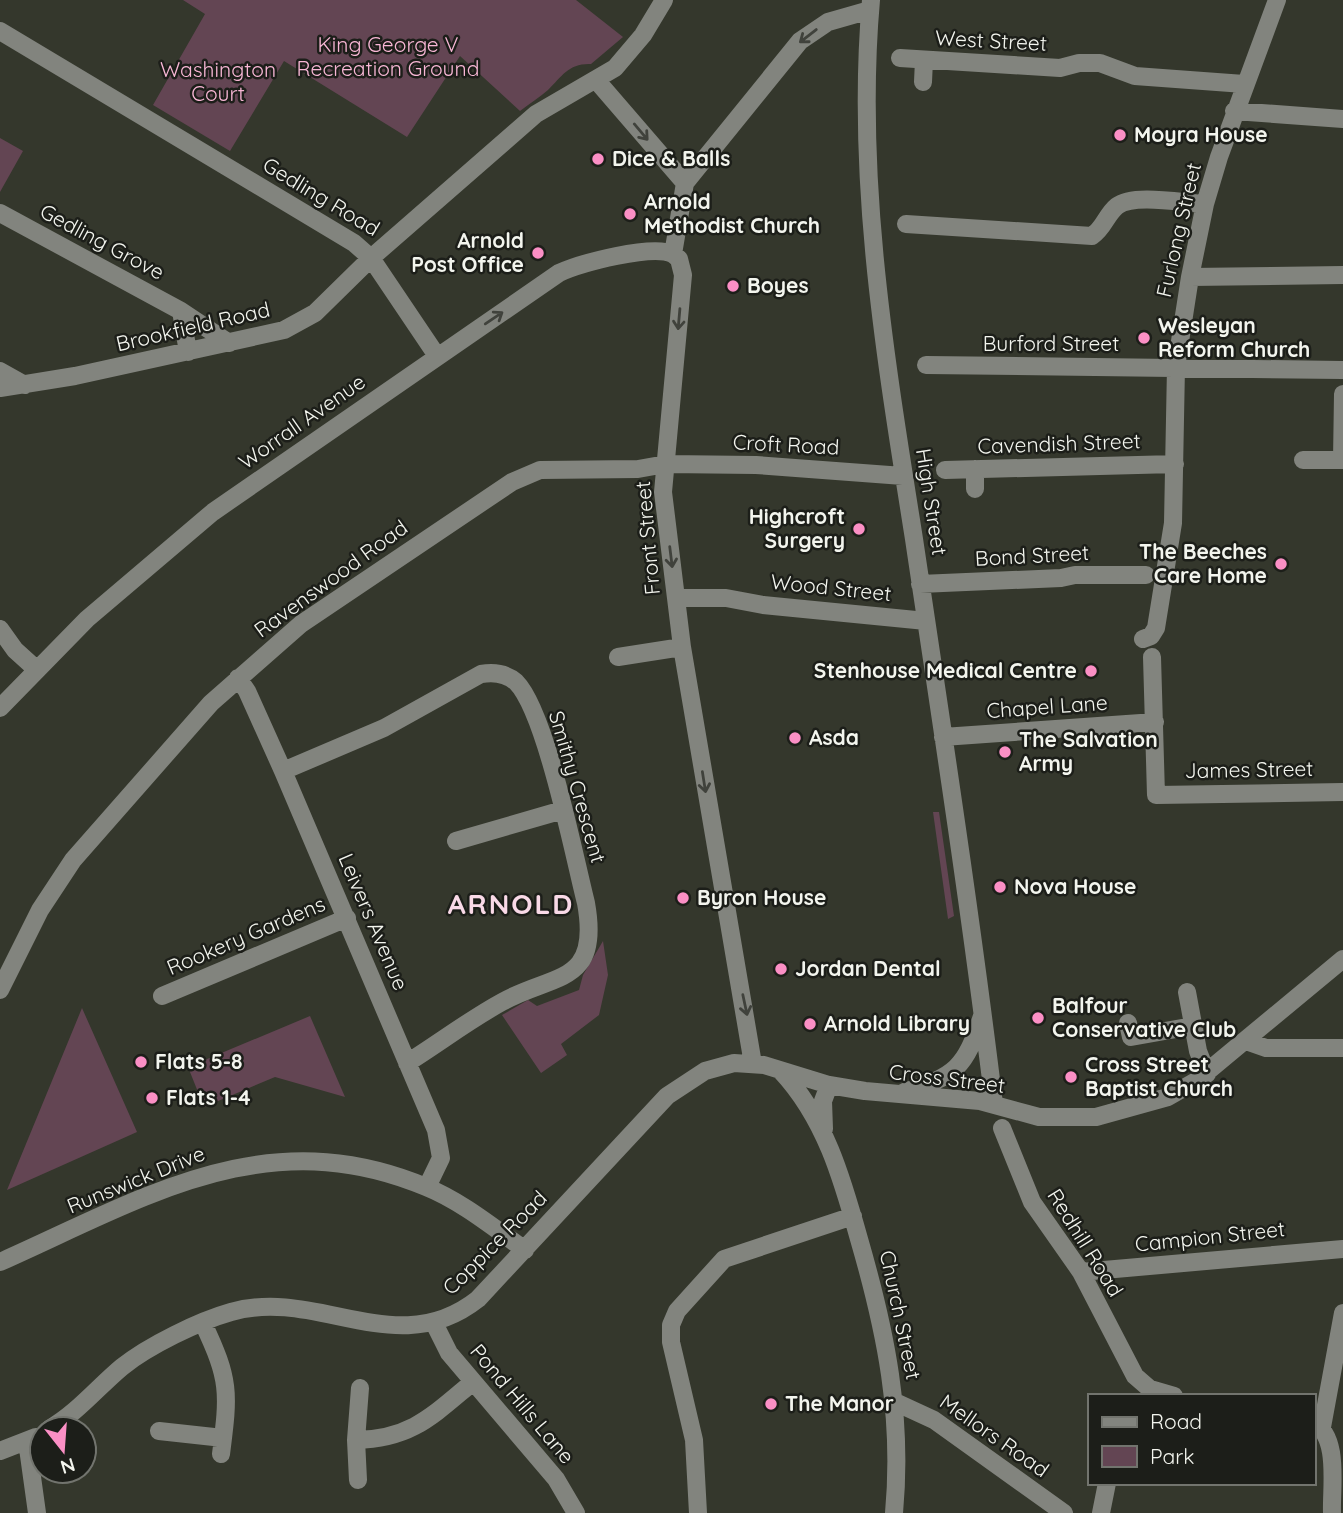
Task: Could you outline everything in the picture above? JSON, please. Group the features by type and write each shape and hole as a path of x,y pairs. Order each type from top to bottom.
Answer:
{"street":[{"name":"Gedling Road","path":"0,31 354,243 371,258 536,114 597,80 627,55 664,0"},
{"name":"Furlong Street","path":"1143,639 1154,631 1159,614 1162,575 1173,523 1176,367 1205,204 1234,111 1277,0"},
{"path":"597,80 685,183 800,41 828,22 870,5"},
{"name":"High Street","path":"870,5 866,105 872,224 904,476 984,1009 994,1104"},
{"name":"West Street","path":"900,58 1060,68 1079,63 1100,62 1135,76 1244,84"},
{"path":"923,82 925,60"},
{"path":"1234,111 1343,119"},
{"name":"Front Street","path":"685,183 674,254 679,259 683,275 663,492 682,647 753,1064"},
{"path":"905,224 1092,236 1100,230 1111,212 1131,199 1205,204"},
{"name":"Gedling Grove","path":"0,213 181,311 229,343"},
{"name":"Worrall Avenue","path":"0,708 36,669 110,598 213,512 437,356 573,267 642,254 666,251 674,254"},
{"path":"371,258 437,356"},
{"name":"Brookfield Road","path":"0,388 188,352 284,330 305,321 371,258"},
{"path":"1190,277 1343,275"},
{"path":"181,311 188,352"},
{"name":"Burford Street","path":"926,365 962,374 1176,367 1343,370"},
{"path":"0,371 25,385"},
{"path":"1303,460 1343,460 1343,394"},
{"name":"Croft Road","path":"666,464 756,465 904,476"},
{"name":"Ravenswood Road","path":"0,990 40,910 73,859 211,703 301,624 528,474 555,469 638,469 666,464"},
{"name":"Cavendish Street","path":"945,470 1175,464"},
{"path":"975,469 975,489"},
{"name":"Bond Street","path":"920,583 1061,578 1075,575 1139,580"},
{"name":"Wood Street","path":"676,598 732,599 926,621"},
{"path":"0,629 15,650 36,669"},
{"path":"618,657 682,647"},
{"path":"1148,669 1155,722"},
{"name":"Smithy Crescent","path":"283,771 384,728 471,676 496,673 514,681 525,695 550,761 563,810 590,925 586,947 579,962 559,980 502,1002 407,1063"},
{"name":"Leivers Avenue","path":"238,678 247,691 347,918 440,1142 441,1158 427,1187"},
{"name":"Chapel Lane","path":"943,737 1155,722"},
{"name":"James Street","path":"1155,722 1156,795 1343,792"},
{"path":"456,841 563,810"},
{"name":"Rookery Gardens","path":"162,996 347,918"},
{"name":"Cross Street","path":"836,1086 894,1095 994,1104 1039,1117 1096,1117 1168,1097 1207,1074 1343,960"},
{"path":"1187,992 1193,1026 1207,1074"},
{"name":"High Street","path":"894,1095 934,1083 953,1073 971,1049 984,1009"},
{"path":"1128,1023 1131,1037 1193,1026"},
{"path":"1246,1041 1265,1048 1343,1048"},
{"name":"Coppice Road","path":"66,1415 136,1357 233,1311 282,1307 391,1326 434,1323 450,1318 478,1299 667,1096 705,1071 734,1063 753,1064 836,1086"},
{"name":"Church Street","path":"781,1071 802,1096 825,1133 853,1216 891,1361 897,1483 894,1513"},
{"name":"Church Street","path":"825,1133 823,1101 836,1086"},
{"name":"Redhill Road","path":"1002,1128 1018,1144 1023,1184 1040,1217 1081,1272 1134,1390 1161,1394"},
{"name":"Runswick Drive","path":"0,1262 192,1178 228,1168 281,1160 314,1161 391,1174 427,1187 466,1209 524,1250"},
{"path":"698,1513 694,1440 671,1342 671,1325 677,1311 724,1259 853,1216"},
{"name":"Campion Street","path":"1081,1272 1343,1249"},
{"path":"1332,1513 1331,1448 1317,1425 1343,1313"},
{"path":"167,1437 222,1446 226,1379 203,1323"},
{"name":"Pond Hills Lane","path":"434,1323 449,1353 556,1479 576,1513"},
{"path":"356,1440 380,1440 421,1425 473,1382"},
{"path":"358,1480 356,1440 360,1388"},
{"name":"Mellors Road","path":"895,1402 934,1419 1064,1513"},
{"path":"0,1451 28,1439"},
{"path":"36,1485 37,1513"},
{"path":"1101,1513 1107,1485"}],"green space":[{"name":"King George V Recreation Ground","path":"183,0 576,0 623,37 591,64 571,68 520,111 460,56 407,137 284,61 230,151 153,105 205,14"},
{"path":"0,138 23,151 0,192"},
{"path":"933,812 939,812 954,916 948,919"},
{"path":"603,941 608,975 599,1015 561,1044 567,1055 541,1073 502,1015 528,1000 537,1006 579,990 583,975"},
{"path":"82,1008 137,1132 7,1190"},
{"path":"310,1016 345,1097 275,1077 204,1107 188,1067"}],"place":[{"name":"Moyra House","path":"1120,135"},
{"name":"Dice & Balls","path":"598,159"},
{"name":"Arnold Methodist Church","path":"630,214"},
{"name":"Arnold Post Office","path":"538,253"},
{"name":"Boyes","path":"733,286"},
{"name":"Wesleyan Reform Church","path":"1144,338"},
{"name":"Highcroft Surgery","path":"859,529"},
{"name":"The Beeches Care Home","path":"1281,564"},
{"name":"Stenhouse Medical Centre","path":"1091,671"},
{"name":"Asda","path":"795,738"},
{"name":"The Salvation Army","path":"1005,752"},
{"name":"Nova House","path":"1000,887"},
{"name":"Byron House","path":"683,898"},
{"name":"Jordan Dental","path":"781,969"},
{"name":"Balfour Conservative Club","path":"1038,1018"},
{"name":"Arnold Library","path":"810,1024"},
{"name":"Flats 5-8","path":"141,1062"},
{"name":"Cross Street Baptist Church","path":"1071,1077"},
{"name":"Flats 1-4","path":"152,1098"},
{"name":"The Manor","path":"771,1404"}],"district":[{"name":"ARNOLD","path":"511,904"}],"park label":[{"name":"Washington Court","path":"218,82"}]}
